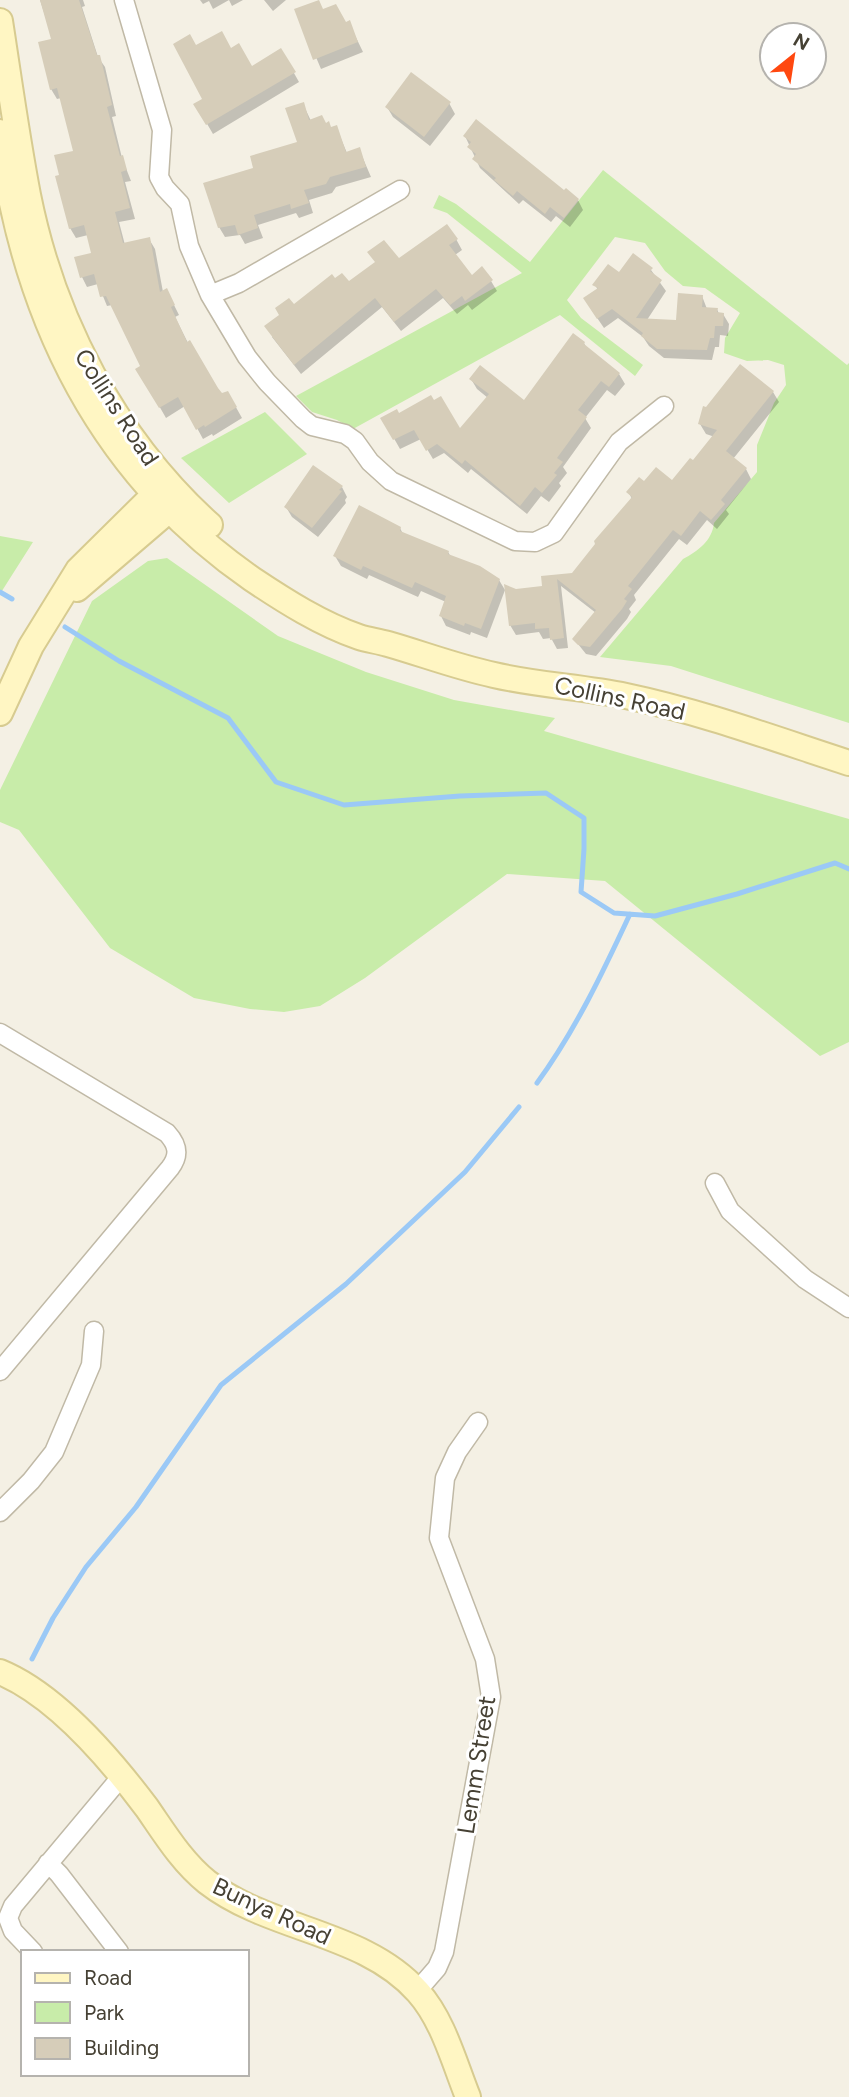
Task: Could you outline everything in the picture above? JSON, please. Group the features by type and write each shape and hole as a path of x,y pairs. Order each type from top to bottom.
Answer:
{"main road":[{"name":"Collins Road","path":"0,21 28,195 56,294 70,331 98,386 169,496"},
{"name":"Collins Road","path":"0,132 6,182 28,272 55,341 90,407 116,446 169,496 273,575 331,611 365,627 388,644 495,676 616,694 677,709 849,763"},
{"path":"0,713 37,636 78,569 169,496"},
{"name":"Bunya Road","path":"0,1672 45,1698 86,1736 172,1844 207,1882 264,1913 368,1955 397,1972 434,2012 468,2097"}],"street":[{"path":"124,0 162,130 159,177 164,188 180,204 192,254 210,295 247,357 267,382 312,426 345,435 355,441 370,462 391,481 514,541 535,542 554,533 619,442 664,406"},
{"path":"210,295 239,283 401,190"},
{"path":"0,1033 167,1133 177,1146 177,1154 170,1168 0,1371"},
{"path":"715,1183 730,1211 805,1279 849,1308"},
{"path":"0,1513 54,1452 90,1365 94,1331"},
{"name":"Lemm Street","path":"417,1991 437,1968 444,1952 491,1697 485,1659 439,1538 445,1478 457,1452 478,1422"},
{"path":"31,1950 13,1931 8,1918 13,1906 121,1777"},
{"path":"48,1863 117,1950"}],"green space":[{"path":"603,170 847,365 849,363 849,723 671,666 600,657 683,559 707,540 714,523 757,472 757,445 774,403 786,385 784,365 768,360 747,361 724,353 725,338 740,313 705,288 683,286 665,271 645,243 615,237 567,300 581,318 643,365 635,376 560,315 353,429 337,420 312,412 296,396 522,273 447,213 433,208 439,195 456,204 530,262"},
{"path":"265,412 307,454 229,503 181,458"},
{"path":"0,536 33,542 0,594"},
{"path":"167,558 278,636 366,672 454,700 555,718 544,731 849,819 849,1042 820,1056 605,881 507,874 365,978 320,1006 284,1012 250,1009 194,998 110,948 19,830 0,822 0,790 92,601 148,561"}],"building":[{"path":"40,0 79,0 97,55 100,55 112,105 107,107 120,156 123,155 127,170 121,172 130,208 115,212 123,243 150,237 160,292 167,288 175,305 171,307 187,342 190,340 218,388 222,393 228,391 237,407 205,427 204,425 196,430 178,397 159,408 135,369 140,366 106,296 100,297 94,274 80,278 74,257 91,253 84,225 69,229 55,176 59,175 54,155 73,151 57,88 50,90 38,42 51,39"},
{"path":"319,0 323,9 336,4 346,22 350,20 358,42 313,60 294,9"},
{"path":"222,31 231,48 239,43 252,66 281,48 296,72 206,125 193,104 202,99 173,44 190,34 196,45"},
{"path":"411,72 451,102 424,137 385,107"},
{"path":"304,102 309,120 322,115 331,127 337,125 346,152 360,147 366,167 330,177 326,184 304,190 309,203 291,209 290,204 254,215 258,228 238,235 235,225 218,228 203,183 253,168 250,156 297,142 285,108"},
{"path":"476,119 579,199 564,218 550,207 545,214 517,191 513,196 472,159 476,154 467,147 471,142 463,136"},
{"path":"447,224 458,239 449,245 472,275 482,266 493,280 465,301 462,296 450,305 436,289 394,322 375,298 294,365 264,326 279,315 275,308 289,298 294,304 332,274 335,278 342,273 349,281 375,262 367,252 384,240 399,258"},
{"path":"633,253 653,268 650,271 662,280 636,318 676,320 678,293 703,295 702,307 718,308 717,312 724,313 723,326 715,326 714,338 710,338 707,350 657,349 641,336 643,333 612,309 597,319 583,298 598,288 592,285 608,264 619,272"},
{"path":"573,333 620,373 609,387 601,381 578,410 587,417 557,458 563,462 554,473 557,475 542,493 535,487 520,506 465,460 462,464 437,444 426,451 414,430 393,440 380,418 397,409 399,413 431,395 434,400 441,396 460,428 489,394 469,379 480,365 524,400"},
{"path":"740,364 774,391 726,451 747,468 721,500 725,504 711,520 700,511 681,536 673,530 628,586 632,589 624,599 627,601 590,647 578,645 572,639 596,610 557,579 564,638 550,640 549,628 535,629 535,623 509,626 504,584 516,589 542,586 541,576 572,573 595,544 594,541 632,497 626,492 639,477 644,481 656,467 672,480 690,458 693,460 717,430 698,424 703,406 706,407"},
{"path":"313,465 343,486 339,490 342,491 312,528 284,507"},
{"path":"359,505 401,527 400,531 449,551 448,554 480,566 500,579 481,629 465,623 464,626 439,616 446,596 415,582 412,588 363,566 361,570 333,556"}],"waterway":[{"path":"0,592 12,599"},
{"path":"65,627 119,661 228,718 276,782 344,805 460,796 546,793 584,818 581,892 614,913 655,916 835,863 849,869"},
{"path":"537,1083 576,1022 630,914"},
{"path":"32,1659 53,1618 86,1567 136,1507 221,1385 346,1284 465,1172 519,1107"}]}
